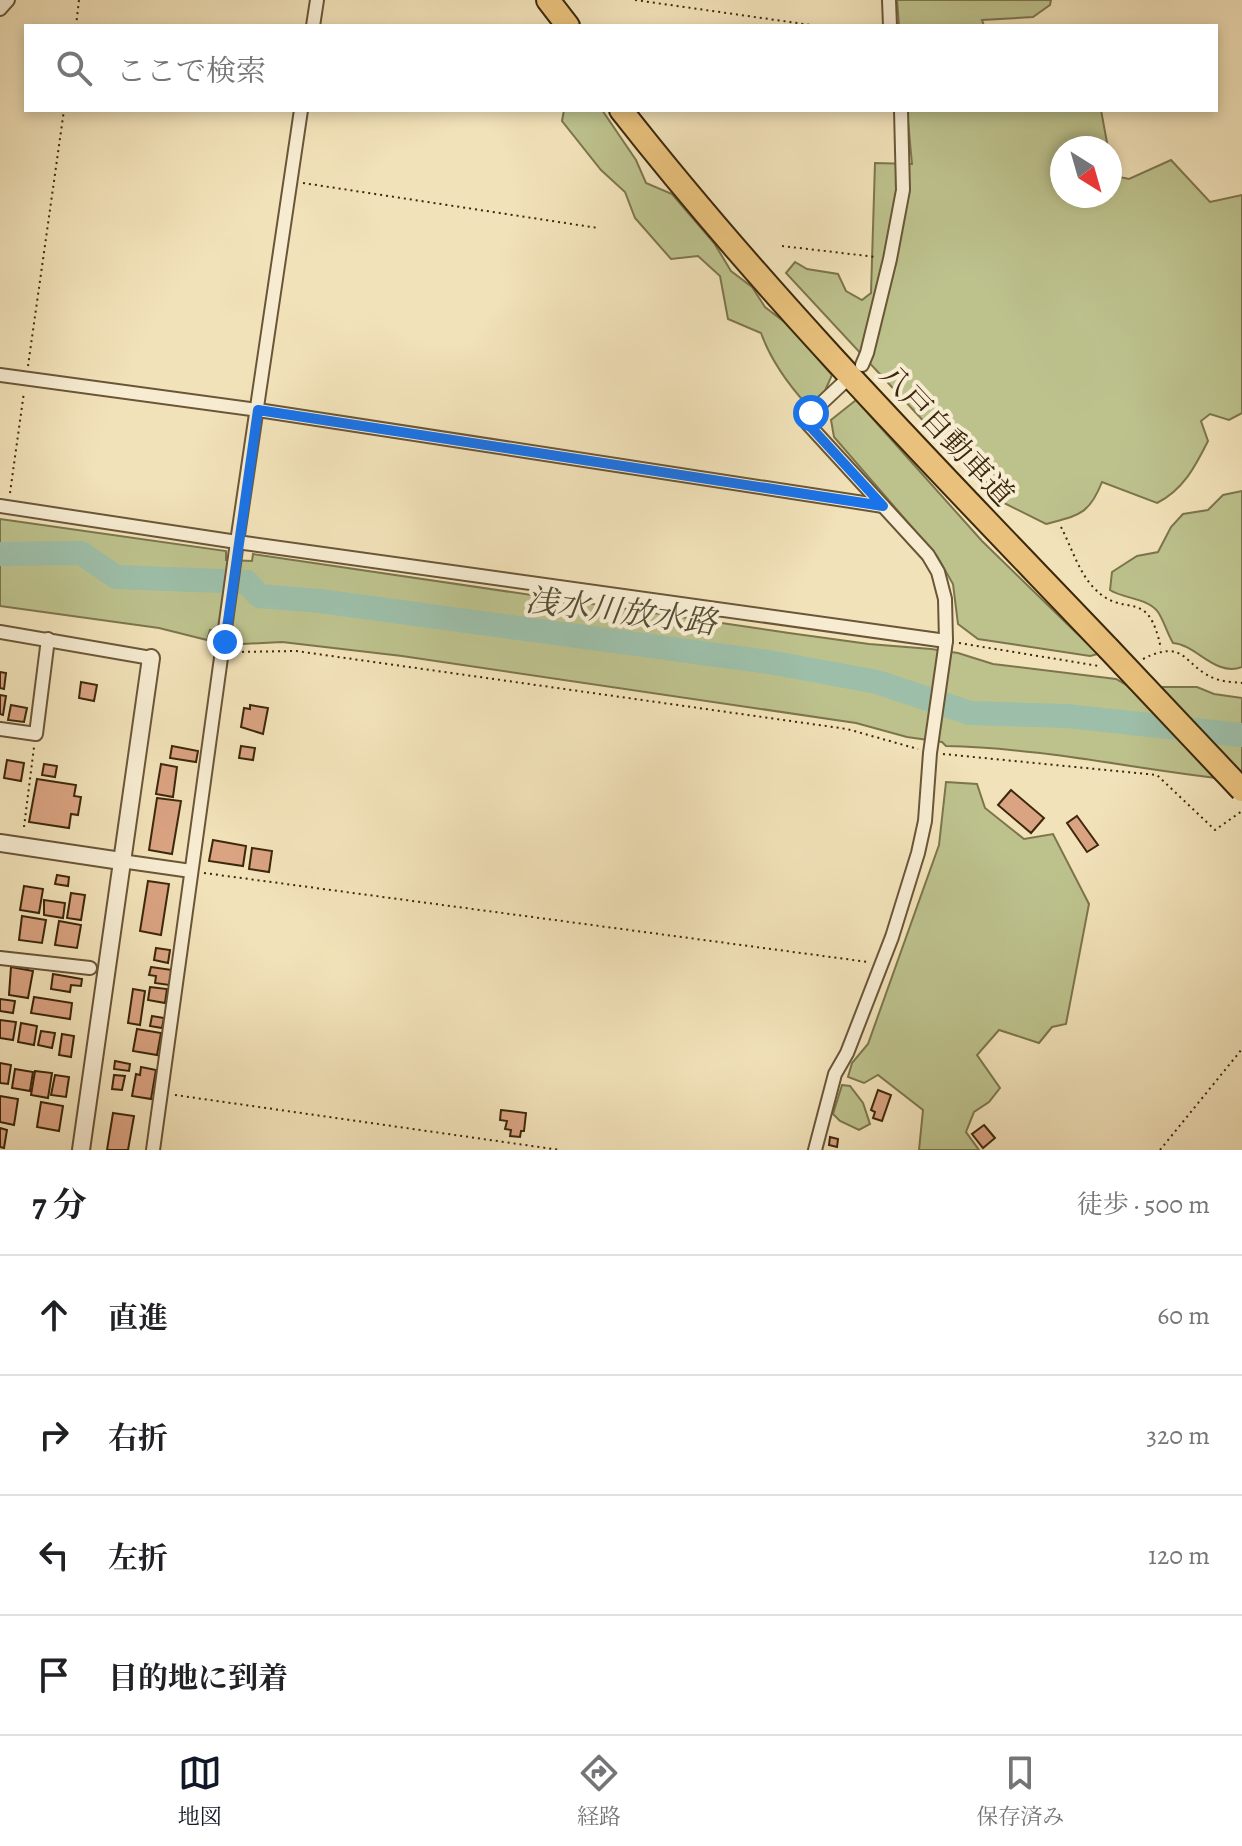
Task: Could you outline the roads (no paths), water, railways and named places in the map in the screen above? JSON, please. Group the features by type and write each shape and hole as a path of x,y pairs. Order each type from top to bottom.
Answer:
{"highway":[{"path":"536,0 554,24"},
{"path":"548,0 566,24"},
{"name":"八戸自動車道","path":"623,112 757,272 889,418 1242,775"},
{"name":"八戸自動車道","path":"636,112 742,241 1242,790"}],"street":[{"path":"0,9 8,0"},
{"path":"313,24 317,0"},
{"path":"889,0 890,24"},
{"path":"153,1150 237,542 301,112"},
{"path":"862,365 890,259 903,190 901,112"},
{"path":"0,375 258,410 883,506"},
{"path":"815,1150 835,1074 847,1053 881,964 918,853 925,821 930,753 946,641 945,599 938,572 928,555 808,424 811,413 842,384"},
{"path":"4,506 237,542 946,641"},
{"path":"0,632 151,658 81,1150"},
{"path":"0,729 36,734 48,639"},
{"path":"0,843 191,871"},
{"path":"0,958 90,968"}],"waterway":[{"name":"浅水川放水路","path":"0,554 81,553 116,577 247,582 259,596 320,601 769,662 877,682 970,713 1067,716 1242,735"}]}
